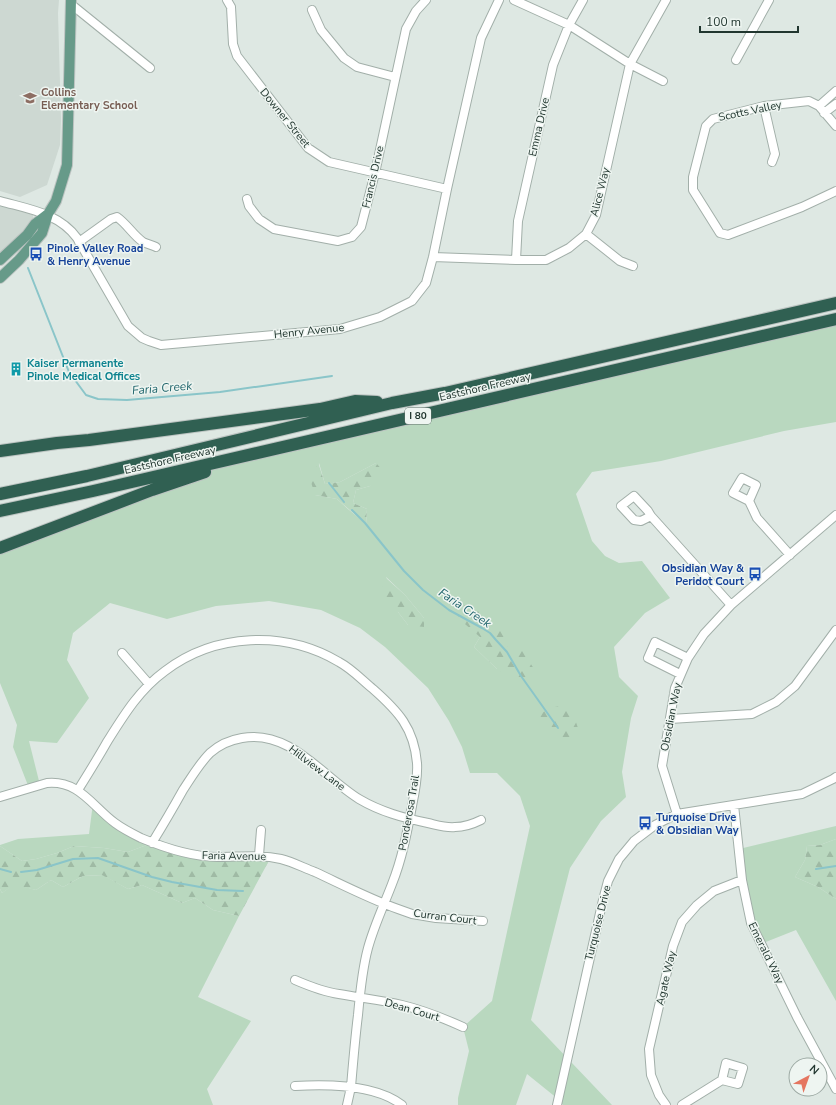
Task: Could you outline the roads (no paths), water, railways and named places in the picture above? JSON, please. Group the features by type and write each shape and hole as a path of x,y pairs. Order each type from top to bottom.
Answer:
{"highway":[{"name":"Eastshore Freeway","path":"0,494 87,476 392,403 445,393 836,303"},
{"name":"Eastshore Freeway","path":"0,511 93,491 836,319"},
{"path":"0,451 320,409 355,401 392,403"},
{"path":"0,548 152,490 281,447"}],"main road":[{"path":"0,278 19,260 42,233 48,214 56,201 67,165 73,2"},
{"path":"0,260 27,235 35,224 48,214"}],"street":[{"name":"Downer Street","path":"228,0 231,7 233,44 237,56 308,148 328,162 447,189"},
{"name":"Francis Drive","path":"247,199 259,219 274,230 338,241 352,237 361,227 406,29 416,11 426,0"},
{"name":"Henry Avenue","path":"0,201 48,214 62,222 70,229 80,242 128,326 149,342 162,345 340,329 380,318 412,301 426,284 481,38 499,0"},
{"path":"514,0 569,25 630,64 664,81"},
{"name":"Emma Drive","path":"516,260 518,221 553,64 569,25 583,0"},
{"name":"Alice Way","path":"433,257 546,260 569,248 586,234 596,215 630,64 666,0"},
{"path":"736,60 769,0"},
{"path":"73,2 150,68"},
{"path":"312,10 321,30 344,58 357,67 395,77"},
{"path":"836,91 819,106 836,126"},
{"name":"Scotts Valley","path":"819,106 809,101 764,106 713,119 706,126 693,177 693,190 720,233 728,235 802,207 836,191"},
{"path":"824,113 836,104"},
{"path":"764,106 776,154 772,162"},
{"path":"80,242 111,219 117,217 145,243 156,247"},
{"path":"586,234 620,261 633,266"},
{"path":"749,501 757,518 790,555"},
{"name":"Obsidian Way","path":"677,814 662,766 675,688 688,658 704,634 731,606 836,515"},
{"path":"651,516 731,606"},
{"path":"670,720 752,714 776,702 795,686 836,630"},
{"name":"Ponderosa Trail","path":"78,790 131,705 149,684 166,670 186,657 230,642 248,640 287,642 327,655 354,672 390,704 401,717 410,732 417,764 416,788 400,860 393,883 376,923 362,975 347,1105"},
{"path":"680,674 648,658 655,642 688,658"},
{"path":"122,653 149,684"},
{"name":"Hillview Lane","path":"152,843 196,770 210,753 220,745 233,739 247,737 260,737 274,740 288,746 359,799 378,810 410,820 454,827 468,825 481,820"},
{"name":"Turquoise Drive","path":"557,1105 608,881 620,859 634,841 655,825 677,814 802,794 836,777"},
{"name":"Faria Avenue","path":"0,797 40,785 53,783 67,785 78,790 116,823 152,843 177,851 197,855 217,857 259,855 283,859 384,904"},
{"name":"Emerald Way","path":"734,805 742,880 751,923 797,1016 836,1089"},
{"path":"259,855 261,830"},
{"name":"Agate Way","path":"666,1105 659,1095 650,1075 649,1049 673,946 682,922 696,905 714,892 742,880"},
{"name":"Curran Court","path":"384,904 412,914 436,918 483,921"},
{"name":"Dean Court","path":"295,980 332,993 384,1001 419,1009 462,1027"},
{"path":"682,1105 722,1080"},
{"path":"295,1086 325,1085 350,1087 378,1093 402,1105"}],"waterway":[{"name":"Faria Creek","path":"28,268 69,372 86,395 98,399 127,400 220,392 332,376"},
{"name":"Faria Creek","path":"329,483 344,502"},
{"name":"Faria Creek","path":"352,510 365,523 404,571 423,590 449,610 490,633 507,652 521,676 558,728"},
{"path":"21,872 37,870 73,859 98,858 152,877 172,882 217,890 243,891"},
{"path":"816,869 836,866"},
{"path":"0,869 11,872"}],"place":[{"name":"Collins Elementary School","path":"30,98"},
{"name":"Pinole Valley Road & Henry Avenue","path":"36,254"},
{"name":"Kaiser Permanente Pinole Medical Offices","path":"16,369"},
{"name":"Obsidian Way & Peridot Court","path":"755,574"},
{"name":"Turquoise Drive & Obsidian Way","path":"645,823"}]}
